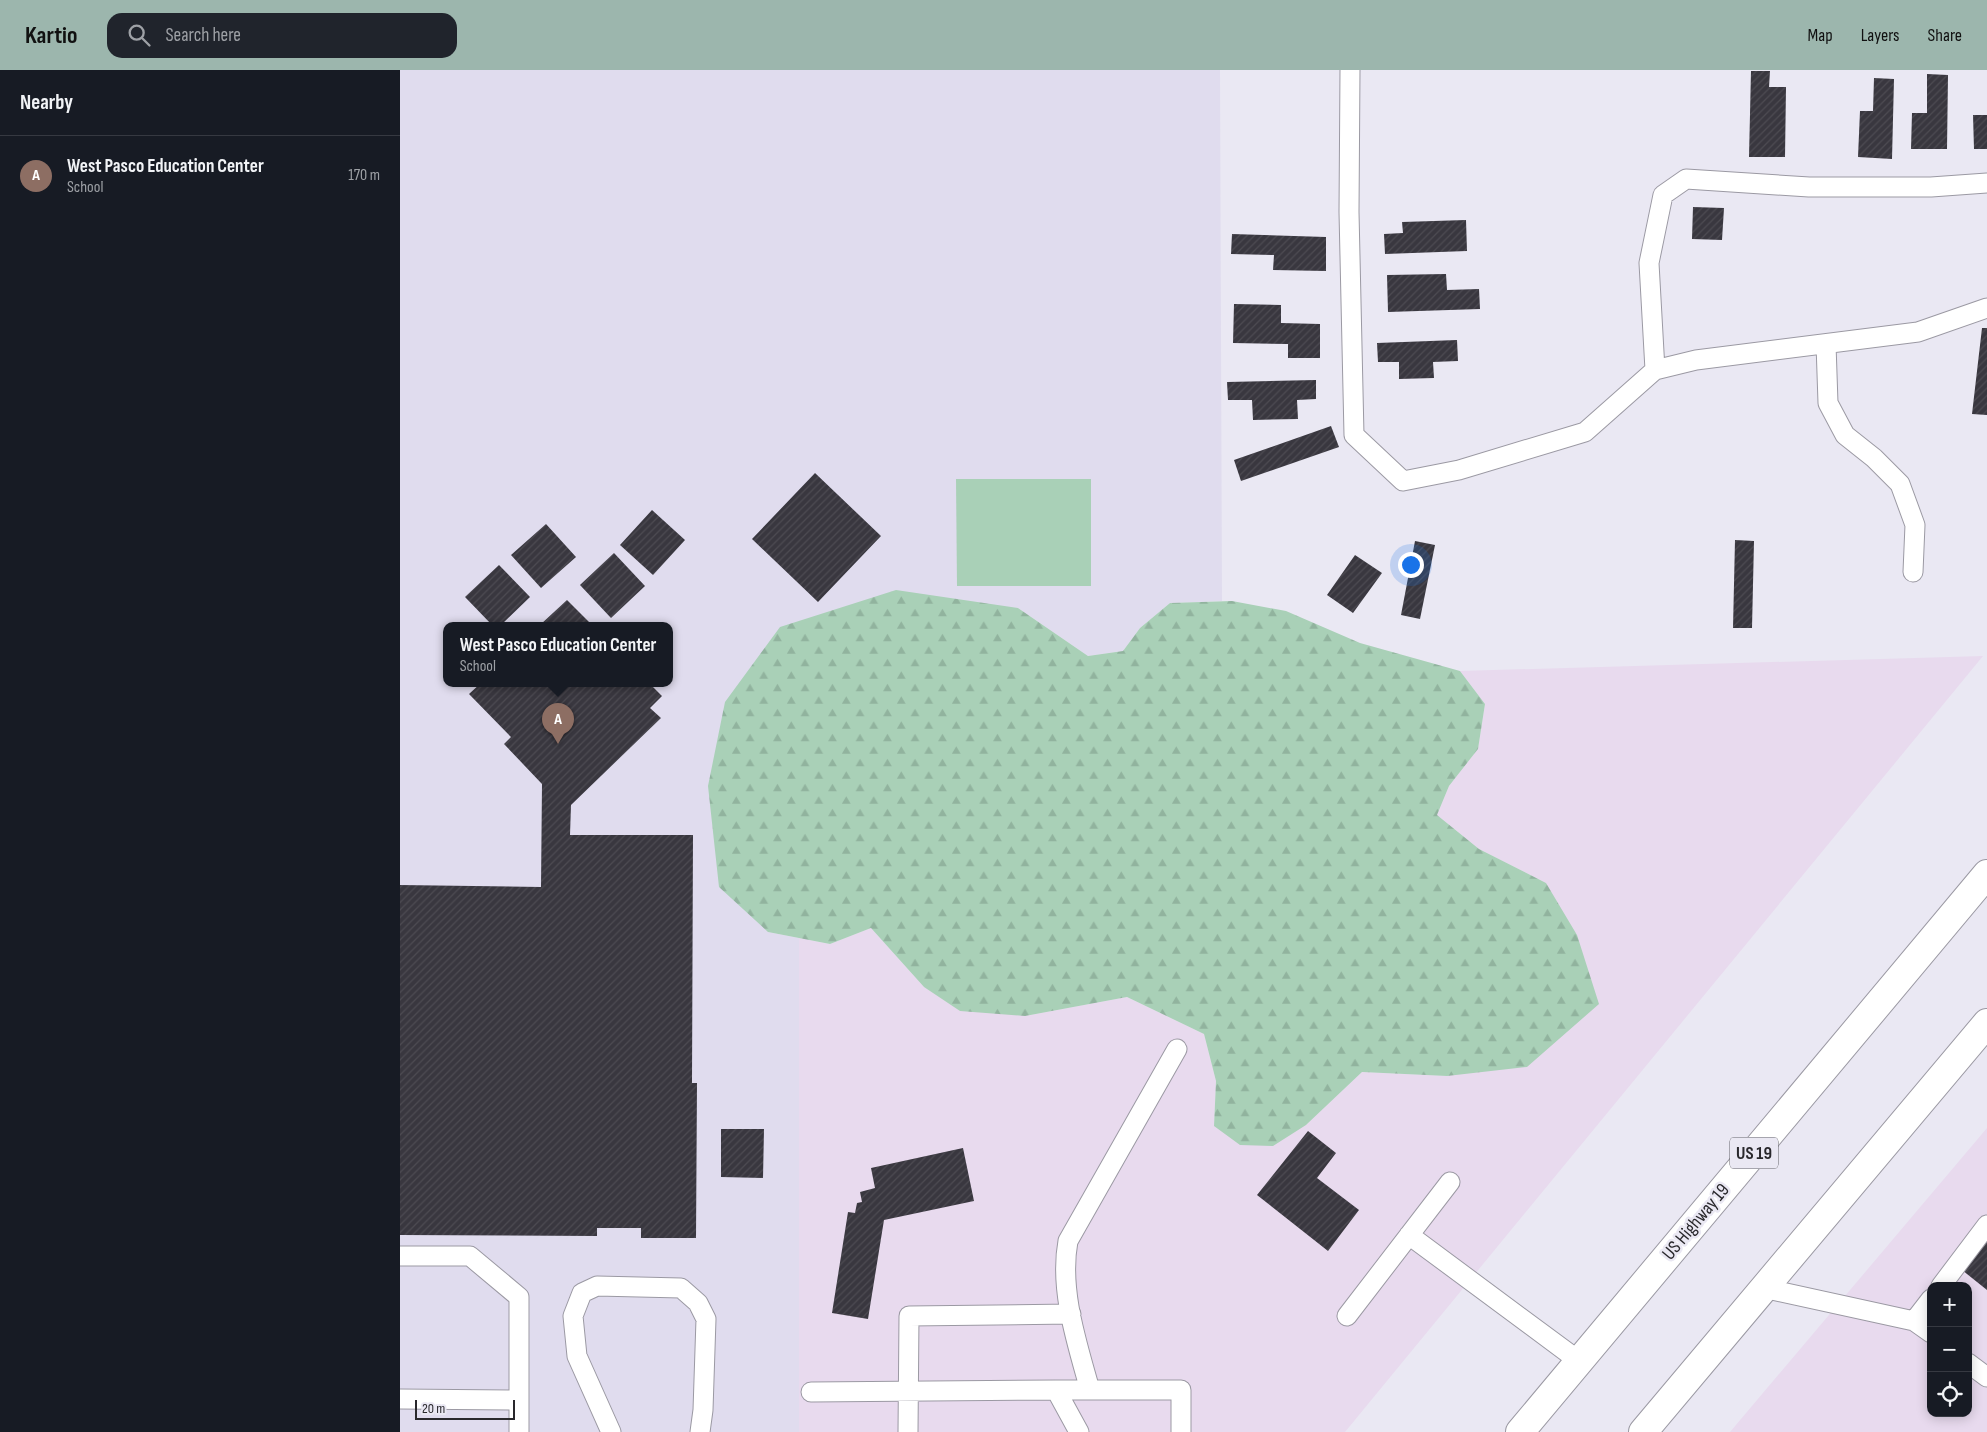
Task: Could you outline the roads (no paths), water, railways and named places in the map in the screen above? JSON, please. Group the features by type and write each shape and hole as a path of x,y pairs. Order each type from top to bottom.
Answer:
{"highway":[{"name":"US Highway 19","path":"1520,1432 1987,874"},
{"path":"1643,1432 1987,1023"}],"lane":[{"path":"1350,70 1349,212 1354,435 1403,481 1459,470 1585,432 1655,370 1696,360 1918,332 1987,308"},
{"path":"1655,370 1649,263 1663,195 1686,179 1809,187 1931,187 1987,183"},
{"path":"1826,344 1828,402 1845,435 1874,458 1900,484 1915,525 1913,572"},
{"path":"1090,1390 1071,1314 1064,1261 1068,1241 1177,1049"},
{"path":"1347,1316 1450,1182"},
{"path":"1944,1282 1987,1225"},
{"path":"1409,1235 1579,1362"},
{"path":"400,1256 470,1256 519,1297 519,1432"},
{"path":"610,1432 577,1356 573,1316 582,1293 597,1286 681,1288 698,1303 706,1319 703,1410 700,1432"},
{"path":"1763,1288 1914,1320 1927,1330"},
{"path":"1914,1320 1927,1304"},
{"path":"908,1432 910,1391 909,1316 1071,1314"},
{"path":"1972,1366 1987,1377"},
{"path":"1056,1390 1079,1432"},
{"path":"810,1392 1180,1390 1180,1432"},
{"path":"400,1399 519,1400"}],"place":[{"name":"West Pasco Education Center","path":"558,744"}]}
